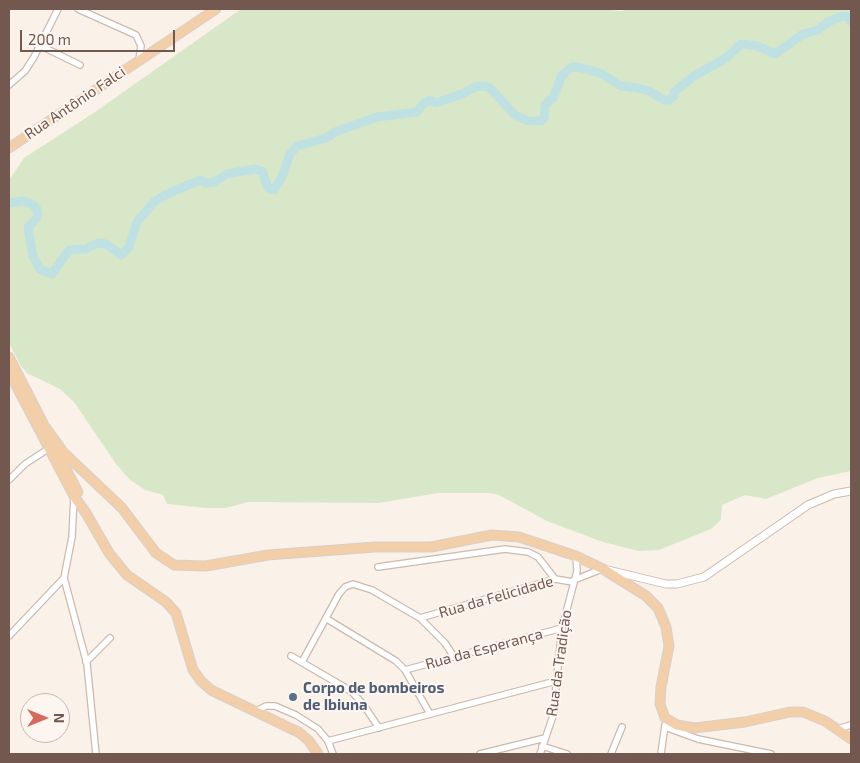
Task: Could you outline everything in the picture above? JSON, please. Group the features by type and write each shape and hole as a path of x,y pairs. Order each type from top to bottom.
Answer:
{"main road":[{"name":"Rua Antônio Falci","path":"9,148 216,9"},
{"path":"9,357 46,428 86,512 109,553 127,575 166,602 176,613 193,670 201,681 211,690 300,733 309,740 318,754"},
{"path":"9,372 48,449 74,496 86,512"},
{"path":"29,411 46,440 61,459 84,472"},
{"path":"46,428 63,452 122,508 160,557 180,566 206,566 268,555 376,547 431,547 498,535 519,537 576,556 603,569 646,596 658,608 666,627 669,646 660,687 660,704 665,722 694,728 745,722 790,712 803,712 838,729 851,739"}],"street":[{"path":"9,85 25,71 41,46 58,9"},
{"path":"78,9 136,35 141,46 138,61"},
{"path":"41,46 80,65"},
{"path":"9,480 25,464 48,449"},
{"path":"573,581 603,569 666,584 677,584 704,577 808,505 834,494 851,491"},
{"path":"74,496 72,538 64,578 86,662 96,754"},
{"path":"378,567 505,549 528,552 538,557 555,579"},
{"name":"Rua da Tradição","path":"540,754 552,716 562,628 577,571 576,556"},
{"path":"9,636 64,578"},
{"name":"Rua da Felicidade","path":"420,618 555,579 573,581"},
{"path":"302,662 340,594 345,587 353,584 372,590 420,618 445,643 454,657"},
{"path":"327,619 396,661 405,670 430,714"},
{"name":"Rua da Esperança","path":"405,670 562,628"},
{"path":"86,662 110,638"},
{"path":"291,656 351,691 363,704 379,728"},
{"path":"328,740 556,681"},
{"path":"256,711 266,706 285,709 318,729 328,740 334,754"},
{"path":"661,754 665,722 698,739 771,754"},
{"path":"838,729 851,725"},
{"path":"611,754 622,727"},
{"path":"480,754 545,738"},
{"path":"542,746 567,754"}],"green space":[{"path":"241,9 603,9 620,11 631,9 851,9 851,471 818,478 766,499 745,495 722,505 721,520 711,529 659,550 639,551 603,542 547,521 499,495 490,493 438,493 379,503 248,502 226,508 206,508 167,504 163,495 145,490 129,479 116,464 74,402 60,389 27,373 21,366 9,343 9,180 24,158 95,112"}],"waterway":[{"path":"9,203 24,201 32,204 37,209 38,216 28,228 33,256 40,269 52,274 69,250 86,249 98,243 106,244 121,255 129,247 137,222 154,202 165,195 200,180 206,183 214,182 227,174 255,169 263,172 269,189 274,190 282,177 290,154 297,146 326,138 335,132 377,117 417,112 423,104 430,100 436,103 462,94 475,87 484,86 490,88 515,115 528,121 541,121 544,118 545,105 553,98 562,75 572,67 600,73 621,86 649,91 664,100 669,100 674,96 674,92 694,76 726,58 741,44 758,46 775,54 803,34 818,30 828,22 843,16 849,17 851,21"}],"place":[{"name":"Corpo de bombeiros de Ibiuna","path":"293,697"}]}
